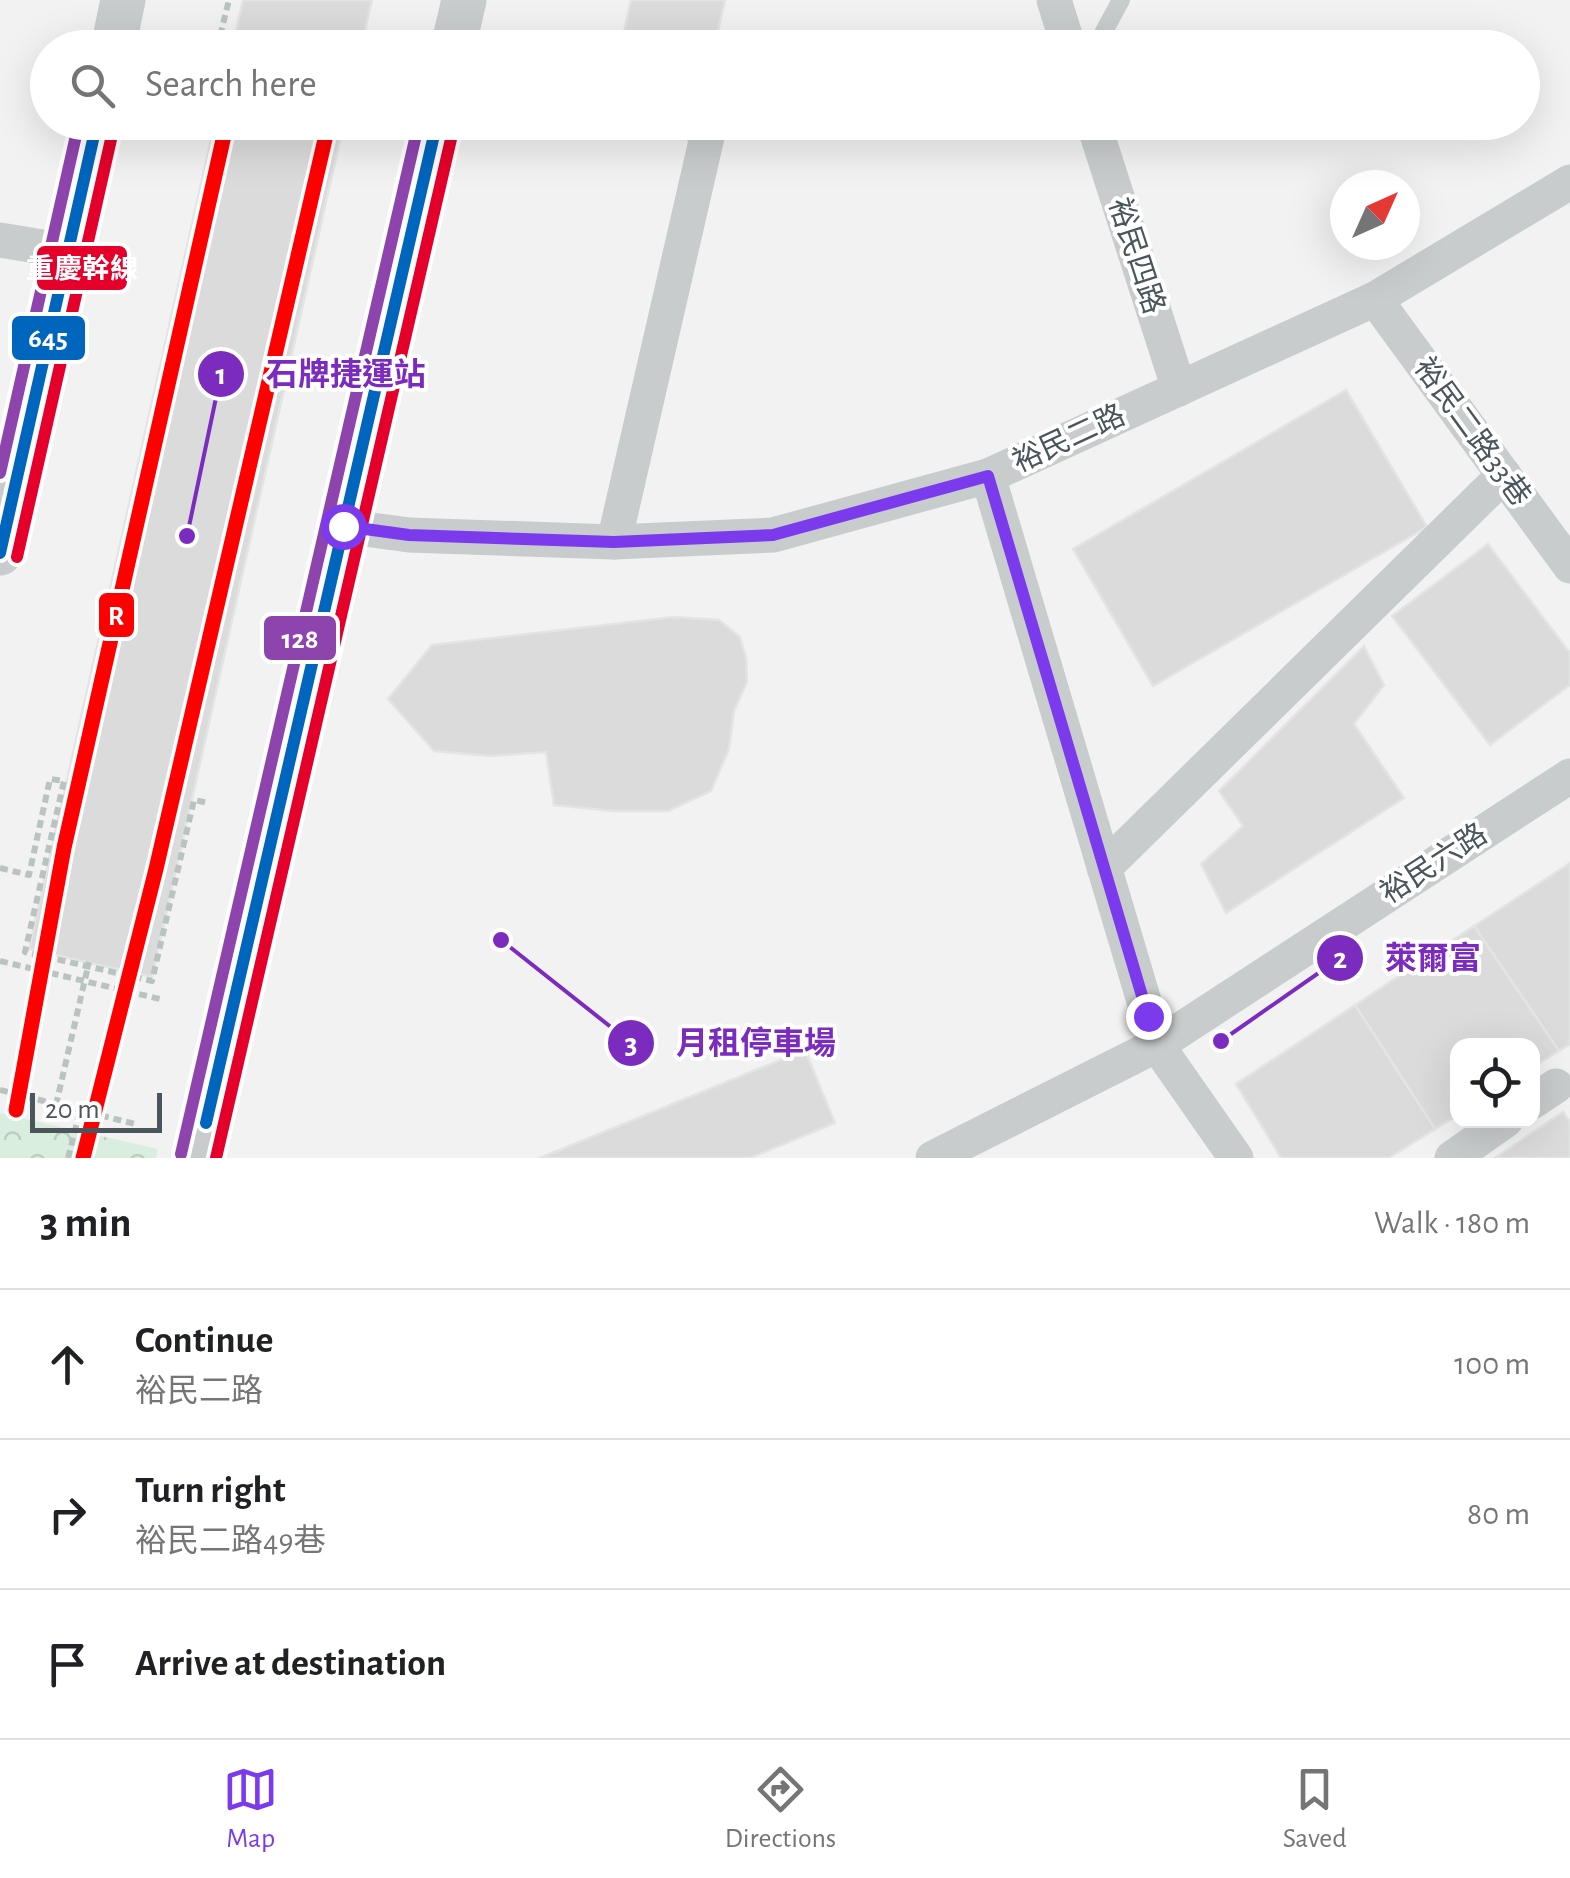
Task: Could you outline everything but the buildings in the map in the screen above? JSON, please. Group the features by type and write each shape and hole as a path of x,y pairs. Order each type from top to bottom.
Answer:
{"street":[{"path":"117,30 123,0"},
{"path":"458,30 464,0"},
{"path":"1054,0 1063,30"},
{"path":"0,552 93,140"},
{"path":"202,1140 432,140"},
{"path":"614,542 706,140"},
{"name":"裕民四路","path":"1098,140 1179,389"},
{"name":"裕民二路","path":"343,526 409,535 614,542 773,535 988,476 1375,299 1570,182"},
{"path":"0,240 67,251"},
{"name":"裕民二路33巷","path":"1375,299 1570,566"},
{"path":"1104,868 1504,475"},
{"path":"988,476 1157,1045 1236,1158"},
{"name":"裕民六路","path":"933,1158 1157,1045 1570,776"},
{"path":"1452,1158 1495,1128"}],"lane":[{"path":"1105,30 1121,0"}],"path":[{"path":"221,30 228,0"},
{"path":"0,868 28,875 50,779 64,782 26,952 152,982 194,800 209,803"},
{"path":"0,960 164,1000"},
{"path":"56,1105 89,964"},
{"path":"0,1090 135,1124"},
{"path":"68,1158 80,1111"}],"green space":[{"path":"0,1113 158,1149 156,1158 0,1158"}],"transit line":[{"name":"128","path":"0,473 75,140"},
{"name":"645","path":"0,553 93,140"},
{"name":"重慶幹線","path":"17,557 111,140"},
{"name":"R","path":"16,1110 64,848 223,140"},
{"name":"R","path":"83,1158 156,869 325,140"},
{"name":"128","path":"181,1154 415,140"},
{"name":"645","path":"206,1123 433,140"},
{"name":"重慶幹線","path":"216,1158 451,140"}],"place":[{"name":"石牌捷運站","path":"187,536"},
{"name":"月租停車場","path":"501,940"},
{"name":"萊爾富","path":"1221,1041"}],"route":[{"path":"343,526 409,535 614,542 773,535 988,476 1148,1016"}]}
